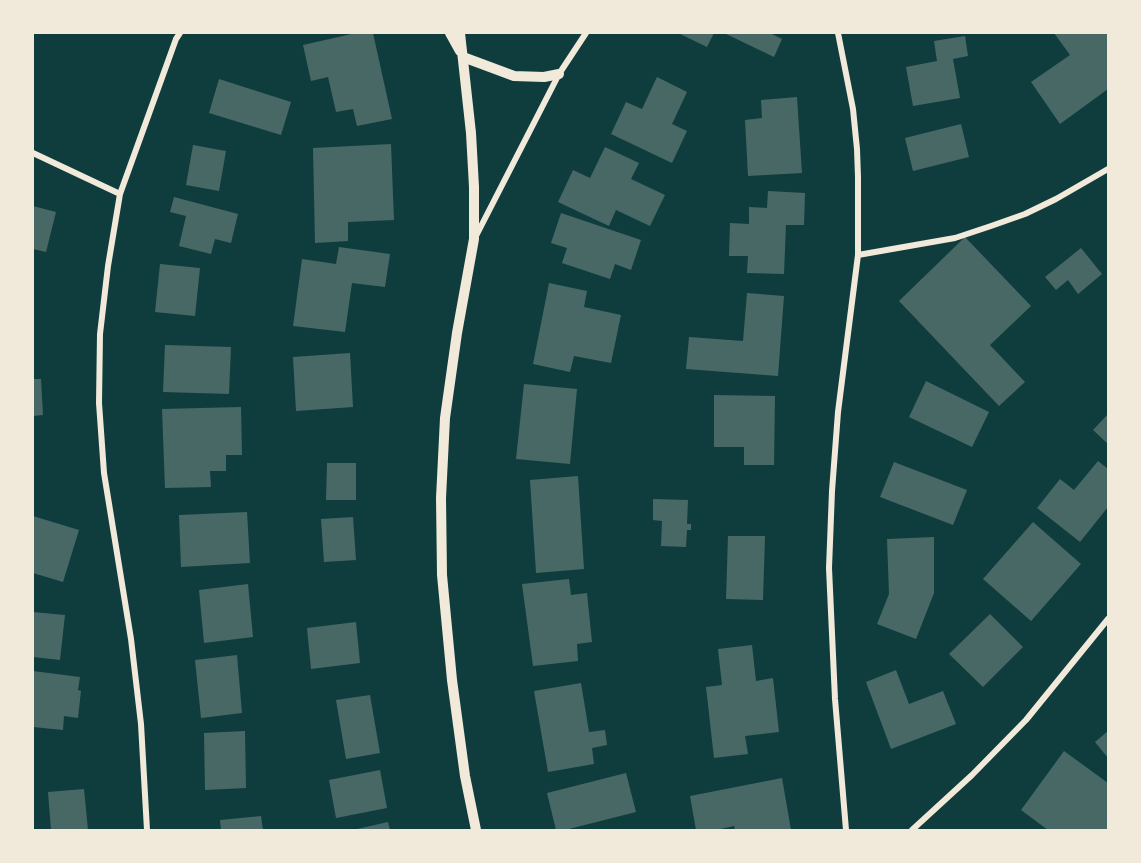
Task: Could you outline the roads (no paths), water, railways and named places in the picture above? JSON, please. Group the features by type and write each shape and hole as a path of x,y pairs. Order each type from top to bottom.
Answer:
{"street":[{"path":"147,830 141,724 131,639 104,473 99,403 100,334 120,194 178,36 170,33"},
{"path":"450,33 463,57 514,76 544,77 559,74"},
{"path":"460,33 474,176 474,239 445,418 441,498 442,575 452,680 465,776 476,830"},
{"path":"474,239 559,74 586,33"},
{"path":"838,33 853,110 857,149 858,255 838,412 829,568 835,699 846,830"},
{"path":"33,153 120,194"},
{"path":"858,255 955,238 992,226 1056,199 1108,169"},
{"path":"912,830 972,775 1026,720 1108,620"}]}
